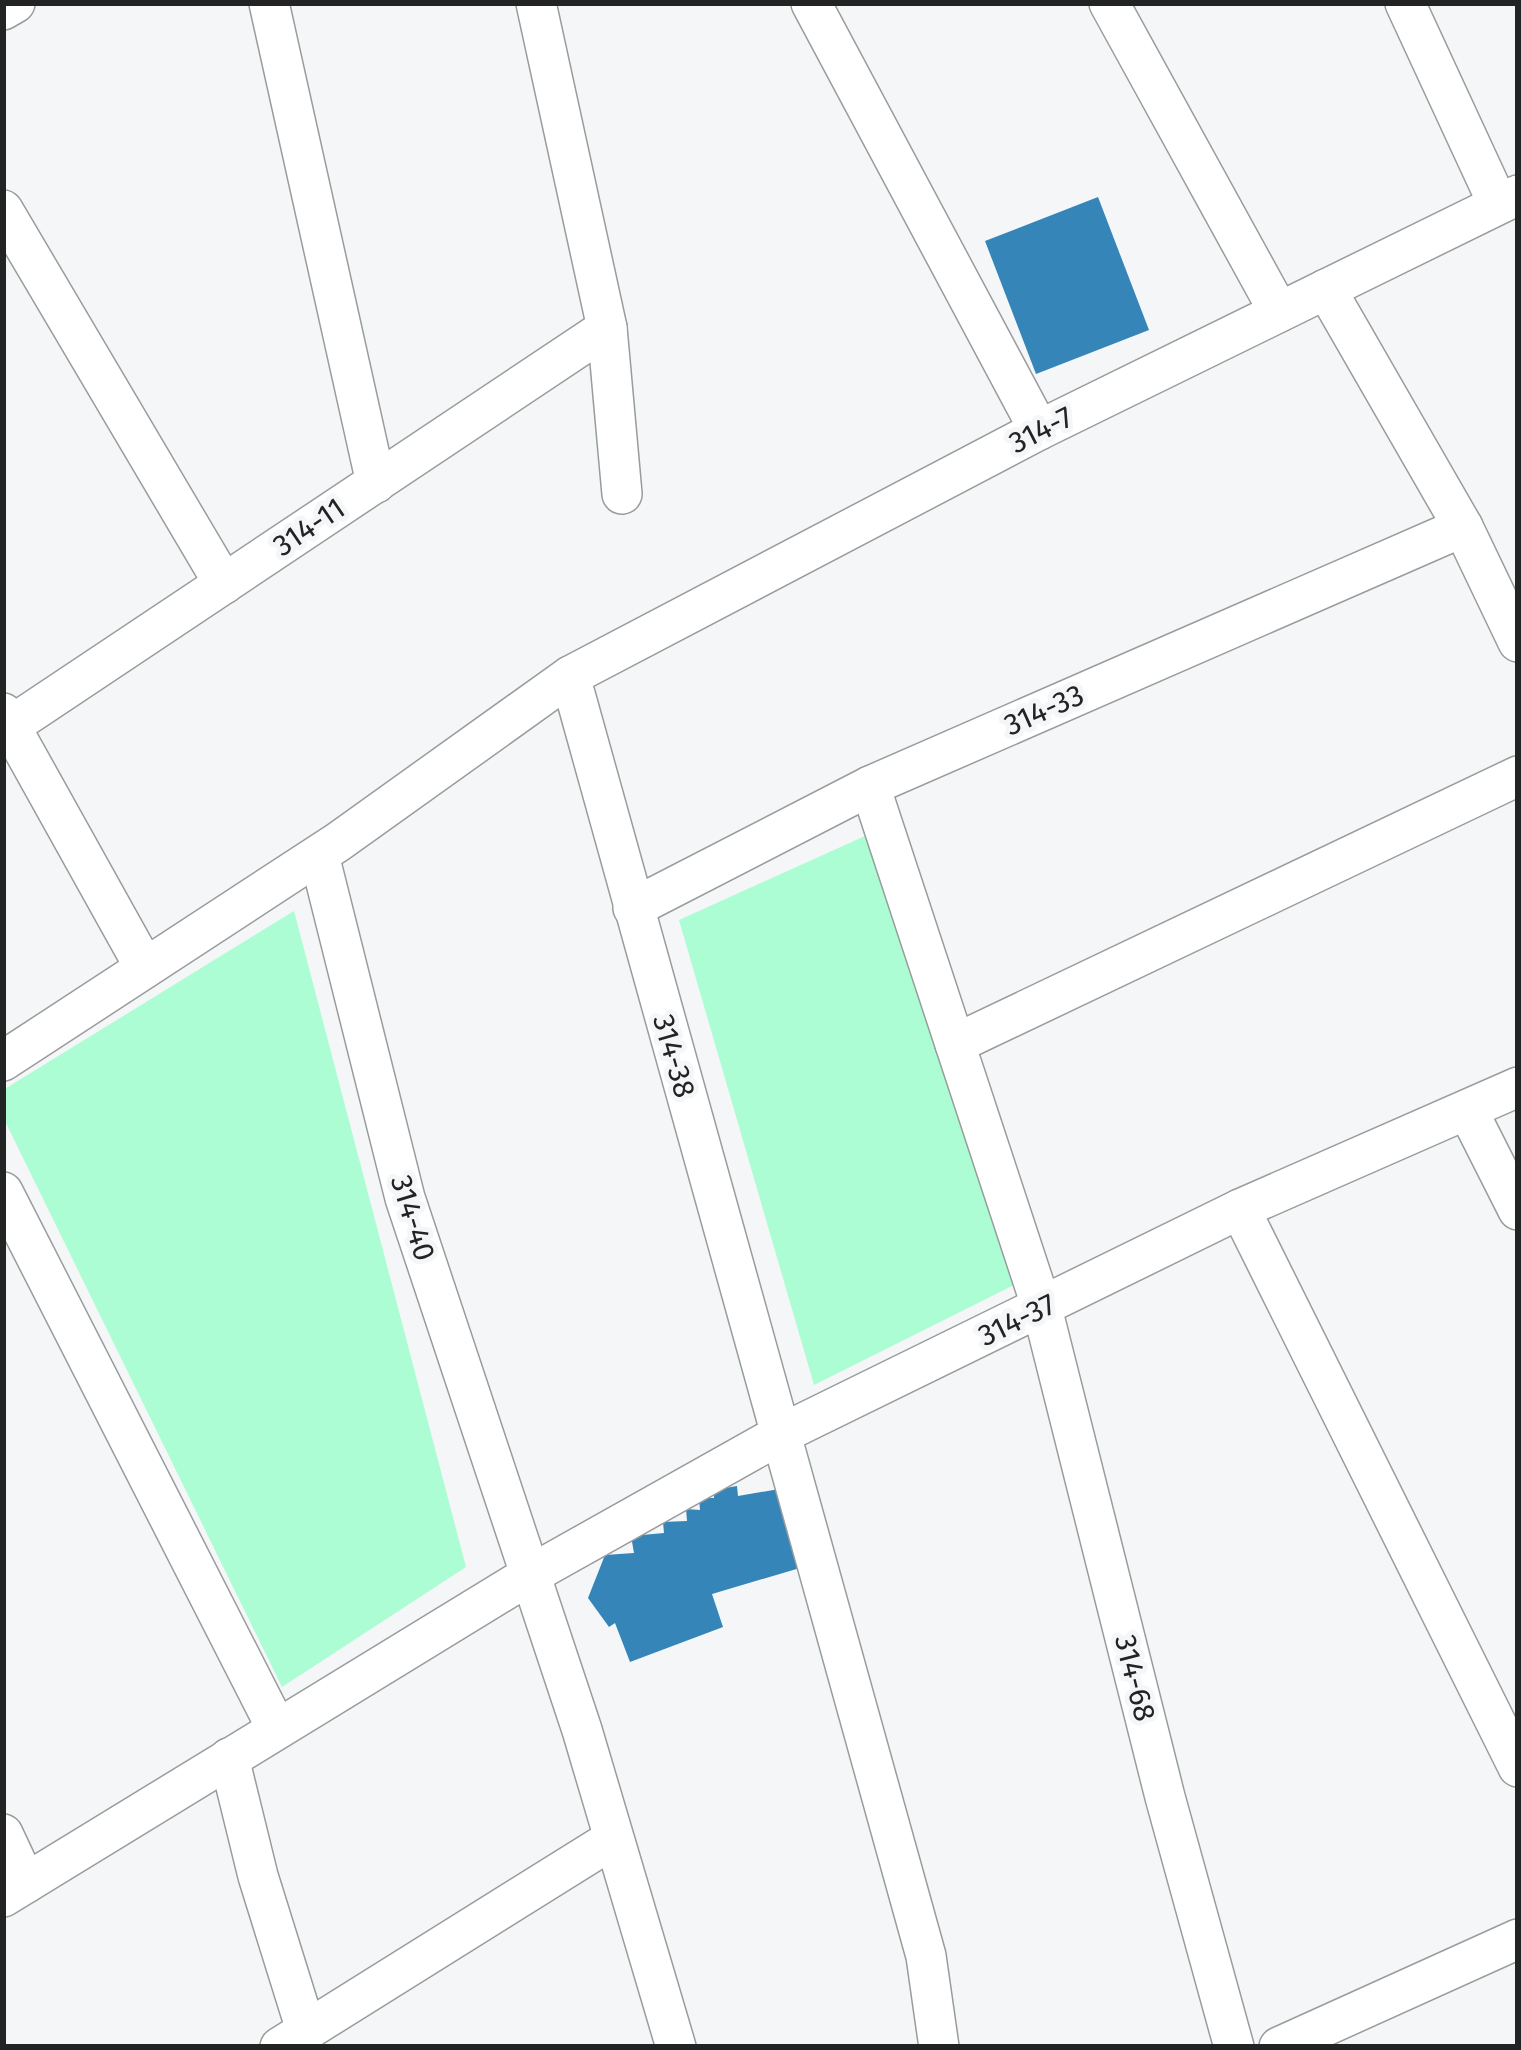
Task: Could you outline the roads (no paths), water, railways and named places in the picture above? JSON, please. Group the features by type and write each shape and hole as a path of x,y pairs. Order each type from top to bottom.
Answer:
{"street":[{"path":"3,10 14,3"},
{"path":"269,3 376,483"},
{"path":"536,3 607,328 622,494"},
{"path":"811,3 1039,430"},
{"path":"1109,3 1279,312"},
{"path":"1406,3 1508,199"},
{"name":"314-7","path":"3,1061 319,855 570,676 1039,430 1508,199"},
{"path":"3,210 224,584"},
{"path":"1326,289 1462,527 1518,642"},
{"name":"314-11","path":"6,723 607,328"},
{"name":"314-33","path":"633,908 870,786 1462,527"},
{"name":"314-38","path":"570,676 926,1956 939,2047"},
{"path":"6,723 146,968"},
{"path":"956,1044 1518,776"},
{"name":"314-68","path":"870,786 1042,1309 1165,1797 1234,2047"},
{"name":"314-40","path":"319,855 405,1198 582,1730 676,2047"},
{"name":"314-37","path":"14,1890 528,1576 783,1433 1240,1209 1518,1087"},
{"path":"1468,1111 1518,1210"},
{"path":"3,1192 277,1729"},
{"path":"1240,1209 1518,1767"},
{"path":"229,1758 296,2041 614,1839"},
{"path":"3,1834 14,1890"},
{"path":"1279,2047 1518,1939"}]}
